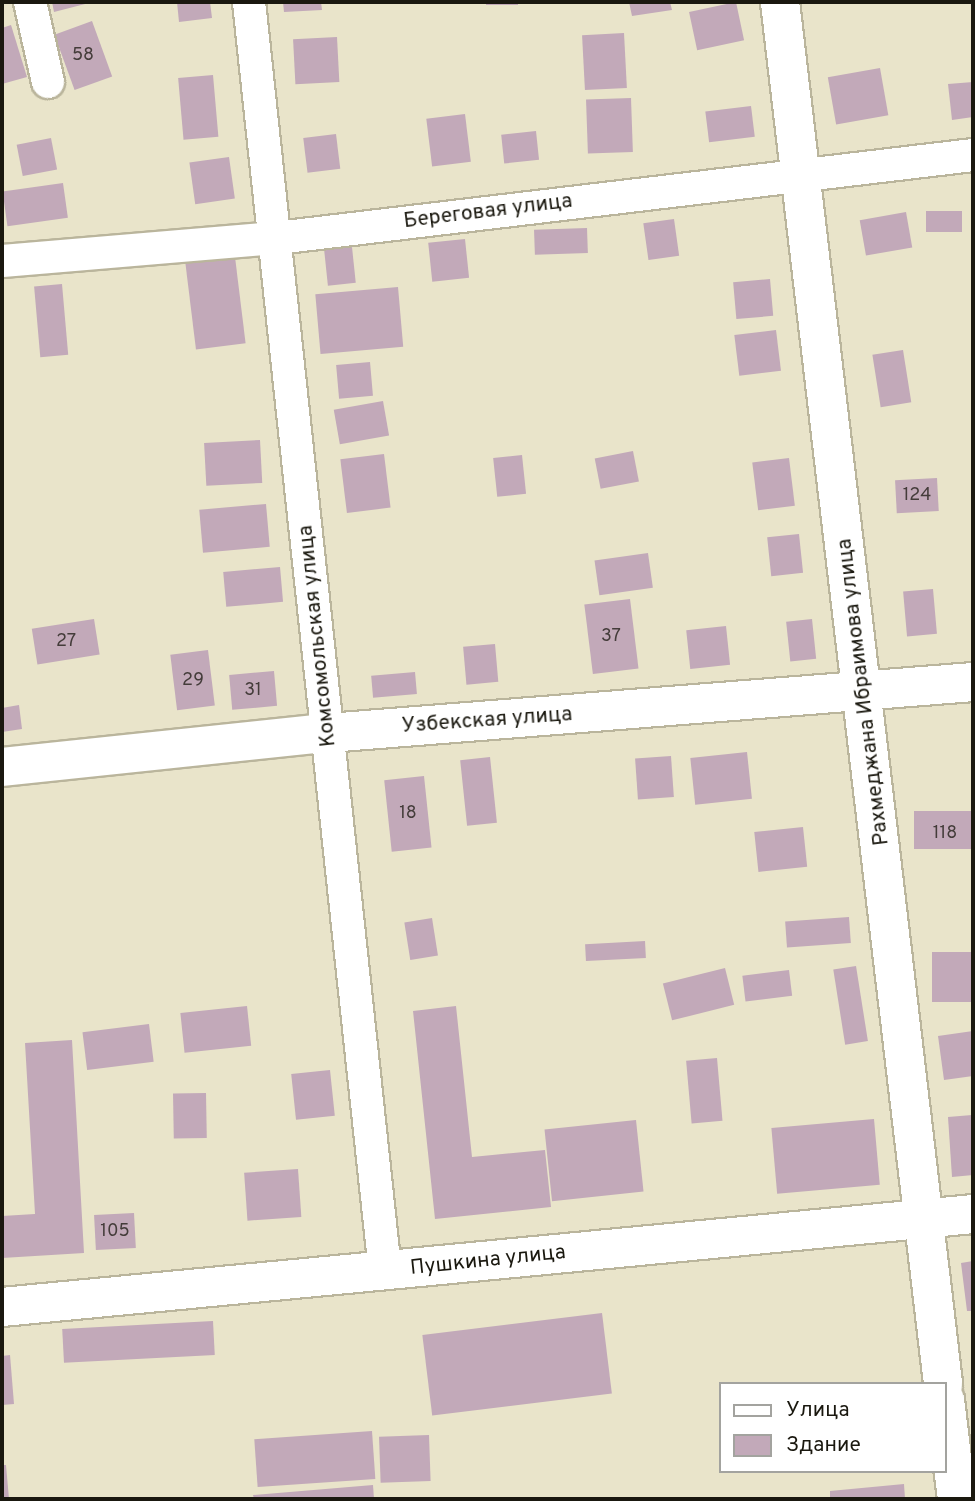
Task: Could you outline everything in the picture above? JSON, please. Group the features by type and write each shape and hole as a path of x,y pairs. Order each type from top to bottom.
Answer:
{"street":[{"path":"30,2 48,82"},
{"name":"Комсомольская улица","path":"249,2 277,238 385,1271"},
{"name":"Рахмеджана Ибраимова улица","path":"780,2 865,693 943,1382"},
{"name":"Береговая улица","path":"2,261 277,238 803,172 973,155"},
{"name":"Узбекская улица","path":"2,767 328,733 865,693 973,682"},
{"name":"Пушкина улица","path":"2,1307 973,1214"},
{"path":"947,1416 957,1499"}],"building":[{"path":"52,2 89,2 89,3 54,12"},
{"path":"177,2 210,2 212,18 179,22"},
{"path":"283,2 321,2 322,10 284,12"},
{"path":"486,2 518,2 518,5 486,5"},
{"path":"629,2 670,2 672,10 632,16"},
{"path":"736,2 744,40 697,50 689,12"},
{"path":"92,21 112,76 75,90 54,35"},
{"path":"11,25 27,77 2,84 2,28"},
{"path":"624,33 627,88 585,90 582,35"},
{"path":"337,37 339,82 295,84 293,39"},
{"path":"880,68 888,115 836,124 828,77"},
{"path":"213,75 218,137 184,140 178,78"},
{"path":"973,82 973,117 952,120 948,84"},
{"path":"631,98 633,152 588,154 586,100"},
{"path":"751,106 755,137 709,142 705,112"},
{"path":"465,114 471,162 432,166 426,119"},
{"path":"536,131 539,160 504,163 501,135"},
{"path":"336,134 340,169 308,173 303,138"},
{"path":"51,138 57,169 23,176 17,145"},
{"path":"229,157 235,199 195,204 189,163"},
{"path":"63,183 68,218 7,226 3,191"},
{"path":"926,211 962,211 962,232 926,232"},
{"path":"906,212 912,247 866,256 860,220"},
{"path":"674,219 679,256 648,260 643,223"},
{"path":"587,228 588,253 535,255 534,230"},
{"path":"465,239 469,278 432,282 428,243"},
{"path":"352,247 356,283 328,286 324,250"},
{"path":"235,257 246,343 196,349 185,263"},
{"path":"770,279 773,316 736,319 733,282"},
{"path":"62,284 68,355 40,357 34,286"},
{"path":"398,287 403,347 321,354 315,294"},
{"path":"776,330 781,371 739,376 734,335"},
{"path":"903,350 911,402 881,407 872,355"},
{"path":"370,362 373,396 339,399 336,365"},
{"path":"383,401 389,435 340,444 334,410"},
{"path":"260,440 262,483 206,486 204,443"},
{"path":"633,451 639,481 601,489 595,458"},
{"path":"384,454 391,508 347,513 340,459"},
{"path":"522,455 526,494 497,497 493,458"},
{"path":"789,458 795,506 758,510 752,463"},
{"path":"937,478 939,511 897,513 895,480"},
{"path":"266,504 270,547 203,553 199,510"},
{"path":"799,534 803,573 771,576 767,537"},
{"path":"648,553 653,588 599,595 595,561"},
{"path":"280,567 283,602 226,607 223,572"},
{"path":"933,589 937,634 907,636 903,592"},
{"path":"630,599 639,668 593,674 584,605"},
{"path":"94,619 100,655 37,664 32,629"},
{"path":"812,619 816,659 790,661 786,622"},
{"path":"726,626 730,665 690,669 686,630"},
{"path":"495,644 498,682 466,685 463,647"},
{"path":"208,650 215,706 177,710 170,655"},
{"path":"274,671 277,706 232,710 229,675"},
{"path":"415,672 417,694 373,698 371,676"},
{"path":"19,705 22,729 2,732 2,708"},
{"path":"747,752 752,799 695,805 690,758"},
{"path":"671,756 674,797 638,799 635,759"},
{"path":"490,757 497,823 467,826 460,760"},
{"path":"424,776 432,848 392,852 384,780"},
{"path":"914,811 973,811 973,849 914,849"},
{"path":"803,827 807,867 758,872 754,832"},
{"path":"849,917 851,943 787,947 785,921"},
{"path":"432,918 438,956 410,960 404,922"},
{"path":"645,941 646,958 586,961 585,944"},
{"path":"932,952 973,952 973,1002 932,1002"},
{"path":"856,966 868,1041 845,1045 833,970"},
{"path":"725,968 734,1005 672,1020 663,983"},
{"path":"789,970 792,996 746,1002 742,976"},
{"path":"247,1006 251,1046 185,1053 180,1013"},
{"path":"456,1006 472,1157 545,1150 551,1207 435,1219 413,1011"},
{"path":"149,1024 154,1062 87,1070 82,1032"},
{"path":"973,1031 973,1076 944,1080 938,1036"},
{"path":"72,1040 84,1253 2,1258 2,1216 35,1214 25,1043"},
{"path":"717,1058 722,1121 692,1123 686,1061"},
{"path":"330,1070 335,1116 296,1120 291,1074"},
{"path":"206,1093 207,1138 174,1139 173,1094"},
{"path":"972,1115 973,1175 952,1177 948,1117"},
{"path":"874,1119 880,1185 777,1194 771,1128"},
{"path":"636,1120 644,1192 552,1201 545,1130"},
{"path":"298,1169 301,1217 247,1221 244,1173"},
{"path":"134,1213 136,1248 96,1250 94,1215"},
{"path":"973,1261 973,1311 967,1311 961,1263"},
{"path":"602,1313 612,1393 432,1415 422,1335"},
{"path":"213,1321 215,1355 64,1363 62,1329"},
{"path":"10,1355 14,1404 2,1405 2,1356"},
{"path":"372,1431 375,1479 258,1487 254,1439"},
{"path":"429,1435 431,1481 381,1483 379,1437"},
{"path":"2,1465 6,1465 9,1499 2,1499"},
{"path":"904,1484 905,1499 830,1499 830,1491"},
{"path":"373,1485 374,1499 254,1499 253,1495"}]}
